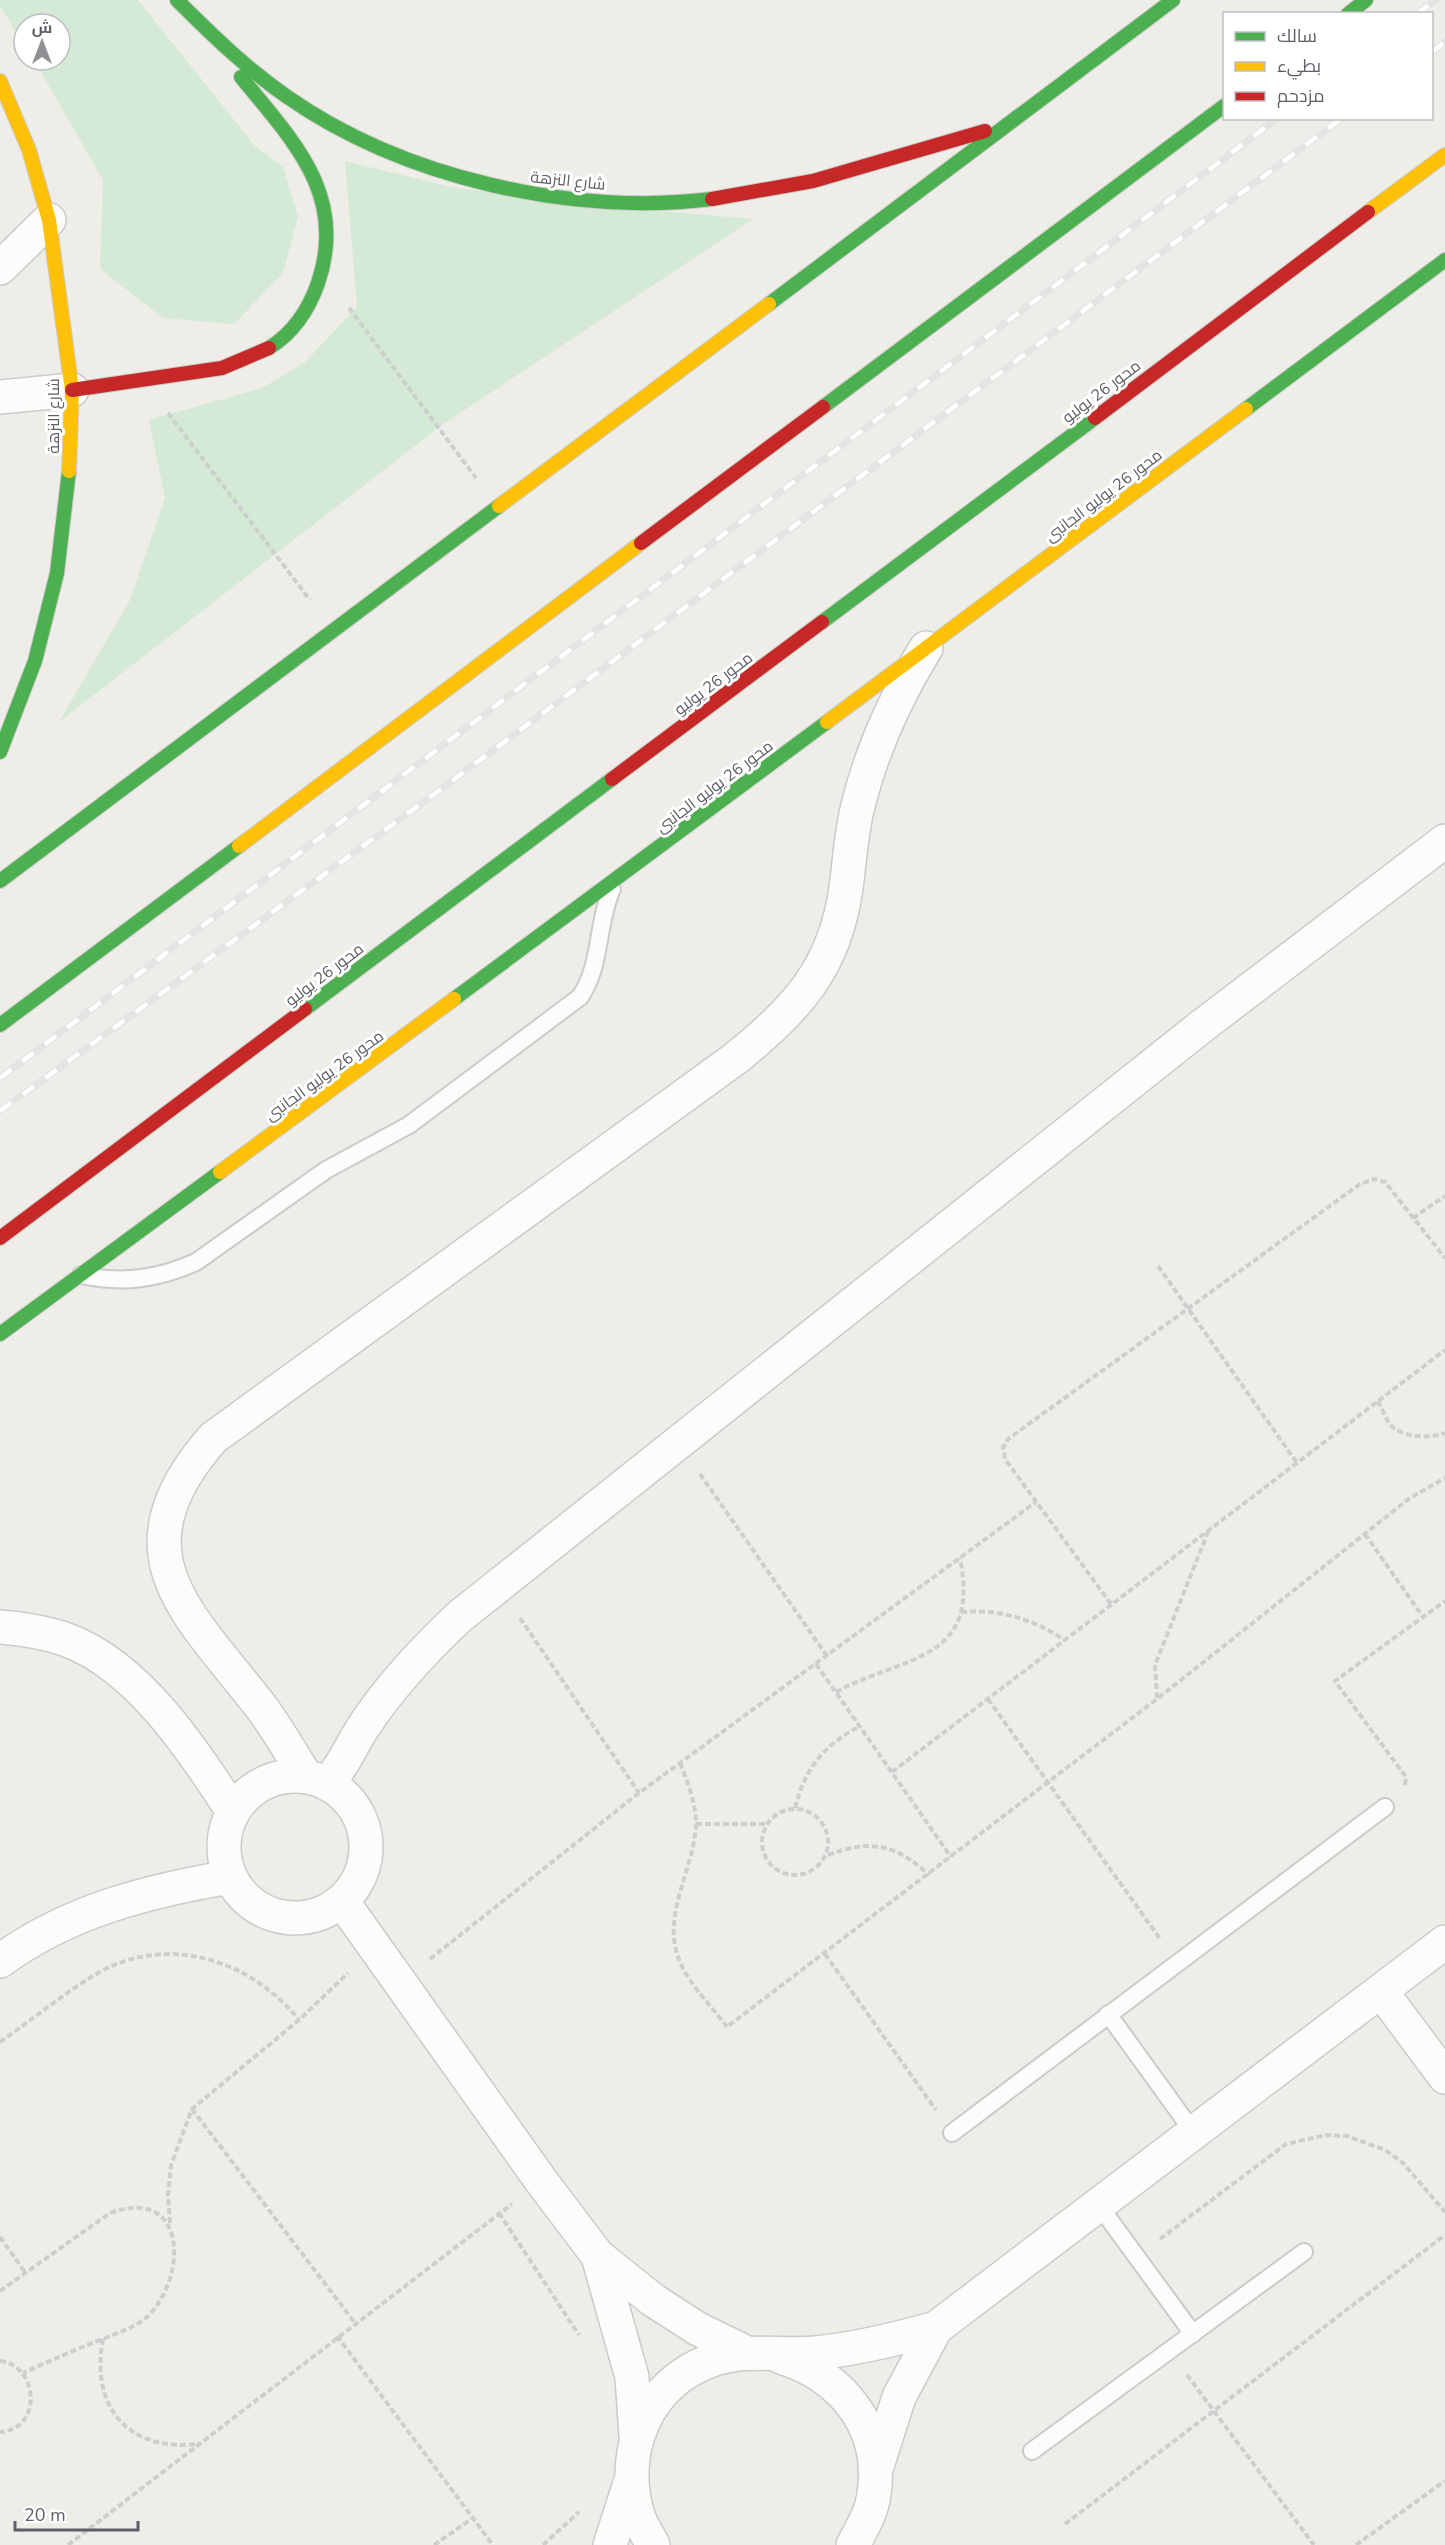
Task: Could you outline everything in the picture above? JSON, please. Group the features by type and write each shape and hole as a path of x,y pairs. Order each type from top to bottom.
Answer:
{"main road":[{"name":"شارع النزهة","path":"177,0 202,28 278,92 334,125 392,152 453,175 515,191 579,200 644,203 708,200 772,191 1003,126"},
{"path":"0,881 1173,0"},
{"path":"1351,12 1366,0"},
{"path":"72,390 233,365 273,347 302,319 322,272 327,256 329,219 318,185 300,152 202,28"},
{"name":"شارع النزهة","path":"0,81 29,150 49,220 72,390 69,482 57,573 35,662 1,747"},
{"path":"0,1025 1223,107"},
{"name":"محور 26 يوليو","path":"0,1238 1445,155"},
{"name":"محور 26 يوليو الجانبى","path":"0,1334 616,880 1445,260"}],"street":[{"path":"0,268 49,220"},
{"path":"0,398 72,390"},
{"path":"926,648 899,695 869,763 858,805 837,930 821,969 798,1003 736,1058 213,1438 192,1463 175,1491 164,1522 164,1552 170,1580 187,1612 317,1780 343,1795 356,1810 365,1838 363,1868 355,1886 342,1901 323,1912 302,1918 280,1916 259,1908 242,1894 230,1877 224,1844 233,1812 246,1795 264,1783 284,1777 317,1780 337,1773 362,1730 391,1689 423,1651 459,1617 1202,1026 1445,841"},
{"path":"0,1627 29,1630 68,1641 99,1657 134,1684 197,1755 233,1812"},
{"path":"0,1961 74,1918 112,1903 182,1885 230,1877"},
{"path":"342,1901 542,2182 598,2256 653,2300 698,2329 760,2354 806,2364 834,2383 857,2408 871,2439 876,2472"},
{"path":"636,2436 654,2403 679,2378 711,2360 856,2347 936,2328 1445,1942"},
{"path":"1380,1991 1445,2077"},
{"path":"598,2256 632,2378 636,2436 631,2481 610,2545"},
{"path":"853,2545 871,2530 876,2472 899,2397 936,2328"},
{"path":"631,2481 638,2515 654,2545"}],"lane":[{"path":"80,1275 104,1280 128,1281 174,1272 196,1262 326,1170 409,1125 567,1010 590,983 596,966 600,925 616,880"},
{"path":"952,2133 1385,1807"},
{"path":"1108,2014 1194,2133"},
{"path":"1098,2204 1193,2334"},
{"path":"1032,2451 1304,2252"}],"path":[{"path":"322,272 498,508"},
{"path":"142,379 334,632"},
{"path":"1111,1604 1005,1459 1003,1448 1008,1439 1360,1184 1375,1179 1385,1182 1445,1258"},
{"path":"1413,1218 1445,1196"},
{"path":"1158,1266 1297,1463"},
{"path":"892,1772 1445,1350"},
{"path":"1378,1401 1391,1426 1401,1431 1411,1435 1435,1437 1445,1433"},
{"path":"678,1442 827,1656"},
{"path":"680,1763 692,1792 696,1824 690,1863 674,1914 680,1964 727,2027 1157,1699 1410,1498 1445,1478"},
{"path":"399,1983 639,1793 1036,1502"},
{"path":"1157,1699 1155,1665 1208,1530"},
{"path":"1365,1534 1423,1617"},
{"path":"836,1692 861,1678 915,1661 930,1653 954,1628 961,1612 965,1584 960,1558"},
{"path":"498,1586 639,1793"},
{"path":"1385,1807 1404,1789 1406,1778 1335,1681 1445,1601"},
{"path":"961,1612 1007,1613 1029,1620 1065,1640"},
{"path":"816,1664 951,1857"},
{"path":"988,1699 1177,1963"},
{"path":"795,1808 801,1786 823,1750 840,1736 860,1726"},
{"path":"827,1856 829,1839 824,1823 811,1812 795,1808 784,1810 766,1824 762,1837 762,1851 769,1863 780,1872 793,1875 807,1873 827,1856 848,1847 870,1845 892,1849 912,1860 929,1875"},
{"path":"696,1824 766,1824"},
{"path":"23,2373 127,2330 147,2316 162,2297 172,2274 174,2249 168,2195 171,2165 192,2109 299,2020 374,1948"},
{"path":"0,2042 98,1973 144,1956 172,1953 201,1956 228,1964 254,1977 286,2003 299,2020"},
{"path":"825,1954 952,2133"},
{"path":"192,2109 355,2324"},
{"path":"1136,2256 1286,2144 1306,2137 1347,2136 1385,2150 1402,2163 1445,2212"},
{"path":"68,2545 337,2336 542,2182"},
{"path":"0,2291 110,2213 125,2207 142,2208 158,2213 170,2224"},
{"path":"499,2213 582,2340"},
{"path":"1065,2524 1445,2235"},
{"path":"0,2237 26,2272"},
{"path":"337,2336 493,2545"},
{"path":"104,2338 99,2363 102,2388 112,2410 128,2429 150,2442 175,2447 199,2444"},
{"path":"1168,2351 1314,2545"},
{"path":"0,2361 15,2366 23,2373 30,2386 32,2400 28,2414 18,2425 0,2432"},
{"path":"1356,2545 1445,2481"},
{"path":"543,2545 583,2509"},
{"path":"434,2545 472,2518"}],"green space":[{"path":"0,0 138,0 255,146 283,167 298,217 283,273 234,324 163,318 100,269 103,180 41,72 72,72 72,12 12,12 12,25 0,6"},
{"path":"345,161 451,187 564,203 753,219 442,425 59,722 130,600 165,498 149,420 262,388 305,362 357,307"}],"railway":[{"path":"1420,12 1435,0"},
{"path":"1433,51 1445,42"},
{"path":"0,1078 1275,120"},
{"path":"0,1111 433,795 1339,120"}],"traffic: fast":[{"path":"177,0 243,63 286,96 332,125 382,149 435,169 490,185 546,196 602,202 658,203 712,199"},
{"path":"769,304 1173,0"},
{"path":"1351,12 1366,0"},
{"path":"241,77 296,147 310,171 321,196 326,223 325,252 314,293 293,328 269,348"},
{"path":"823,407 1223,107"},
{"path":"1246,409 1445,260"},
{"path":"822,622 1095,418"},
{"path":"0,752 35,661 57,573 69,471"},
{"path":"0,881 499,506"},
{"path":"454,999 827,722"},
{"path":"305,1009 612,779"},
{"path":"0,1025 239,846"},
{"path":"0,1334 220,1172"}],"traffic: slow":[{"path":"0,81 29,150 49,220 72,390 69,471"},
{"path":"1368,212 1445,155"},
{"path":"499,506 769,304"},
{"path":"827,722 1246,409"},
{"path":"239,846 641,543"},
{"path":"220,1172 454,999"}],"traffic: jam":[{"path":"712,199 813,181 985,131"},
{"path":"1095,418 1368,212"},
{"path":"72,390 222,368 269,348"},
{"path":"641,543 823,407"},
{"path":"612,779 822,622"},
{"path":"0,1238 305,1009"}]}
